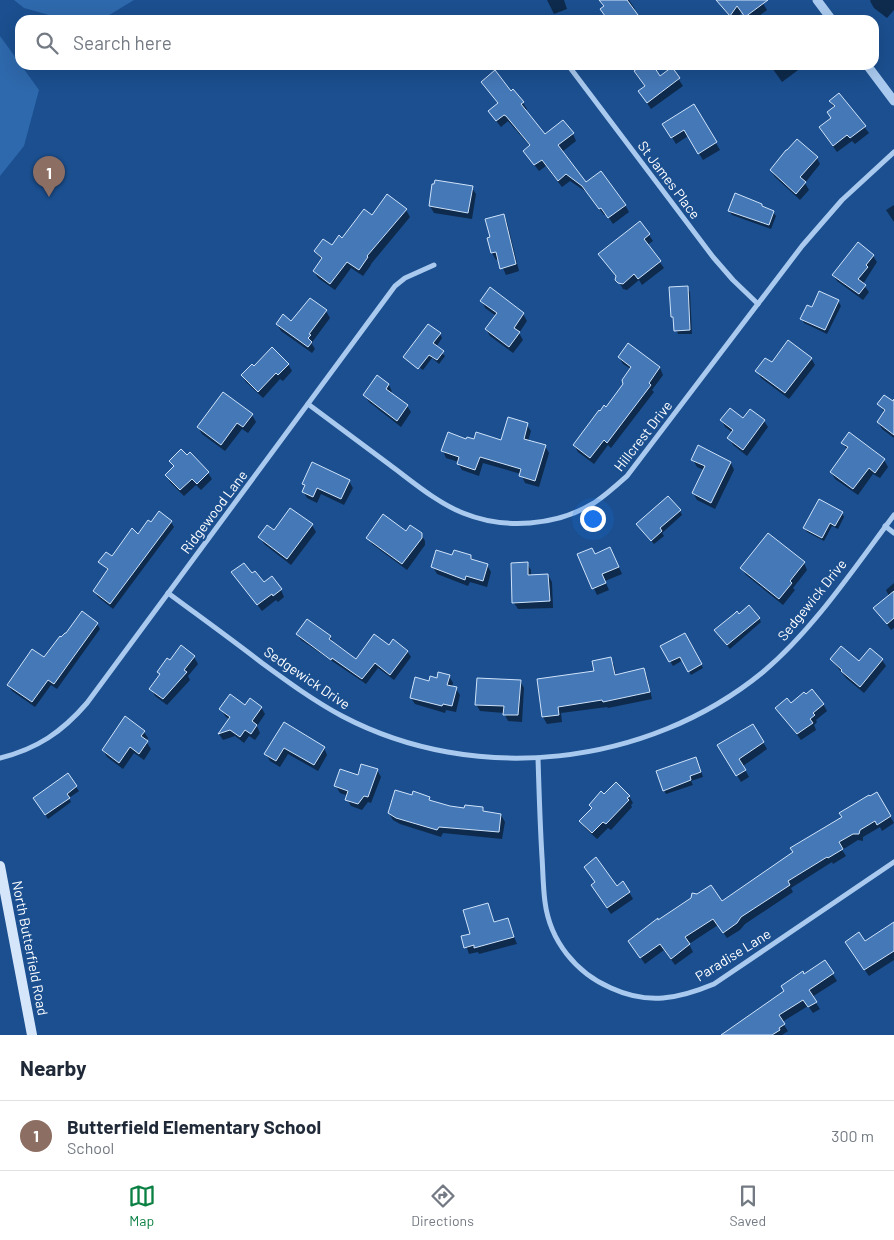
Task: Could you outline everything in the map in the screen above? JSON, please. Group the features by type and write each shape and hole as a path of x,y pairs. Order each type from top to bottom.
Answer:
{"main road":[{"name":"North Butterfield Road","path":"0,866 32,1035"}],"street":[{"path":"817,0 828,15"},
{"name":"St James Place","path":"572,70 713,257 758,304"},
{"path":"871,70 894,101"},
{"name":"Hillcrest Drive","path":"308,404 438,500 454,508 483,519 515,523 539,523 557,519 594,503 627,476 802,246 842,200 894,152"},
{"name":"Ridgewood Lane","path":"0,758 22,752 55,734 87,704 395,286 405,278 434,265"},
{"name":"Sedgewick Drive","path":"168,593 299,690 340,716 397,740 435,750 488,758 538,758 579,754 617,746 682,723 724,699 763,672 798,638 894,515"},
{"path":"885,526 894,534"},
{"name":"Paradise Lane","path":"538,758 545,903 557,940 576,964 600,984 636,997 665,998 690,994 714,984 894,862"}],"shaded area":[{"path":"14,0 134,0 109,15 49,15 24,8"},
{"path":"0,36 15,57 15,70 25,70 39,90 24,146 0,176"}],"building":[{"path":"599,0 627,0 638,15 604,15 600,9 604,6"},
{"path":"716,0 768,0 748,15 744,15 737,6 729,15"},
{"path":"495,70 511,91 513,89 524,102 521,104 545,134 563,120 574,133 558,145 586,182 601,171 626,205 608,218 582,186 566,174 558,181 542,160 534,165 523,151 530,145 506,116 504,115 496,121 488,111 498,103 481,82"},
{"path":"656,70 660,76 668,70 674,70 680,78 647,103 638,91 645,86 634,71"},
{"path":"839,93 866,126 850,138 847,135 833,146 819,127 831,118 827,112 835,106 829,101"},
{"path":"694,104 717,142 698,154 684,130 671,138 662,124"},
{"path":"797,139 818,157 800,177 806,182 796,194 770,170"},
{"path":"435,180 473,186 468,213 429,206 432,184 434,184"},
{"path":"735,193 774,211 769,225 728,211"},
{"path":"387,194 407,209 367,256 359,270 347,262 330,284 313,271 322,258 314,251 323,239 332,245 339,235 342,238 364,209 372,215"},
{"path":"504,214 516,264 500,269 496,252 491,253 487,238 490,237 485,219"},
{"path":"640,221 650,234 644,239 661,261 638,279 634,274 623,284 618,283 615,280 616,276 598,254"},
{"path":"858,242 874,255 866,265 868,267 858,279 866,285 859,294 832,275"},
{"path":"688,286 690,330 674,331 669,287"},
{"path":"490,287 524,313 514,328 520,332 509,347 485,329 497,313 480,301"},
{"path":"819,291 839,300 825,330 800,319 807,305 812,307"},
{"path":"310,298 327,310 309,334 311,335 308,338 312,342 308,347 276,324 283,314 291,321"},
{"path":"428,324 441,333 433,343 444,351 437,360 429,355 418,369 403,357"},
{"path":"788,340 812,358 785,393 755,371 765,358 772,362"},
{"path":"628,343 660,367 649,383 651,385 607,443 604,440 590,458 573,445 599,410 604,405 606,407 623,384 622,380 631,367 618,357"},
{"path":"272,347 289,364 278,375 276,373 258,392 241,375 252,364 254,366"},
{"path":"377,375 389,384 386,389 408,405 397,421 363,395"},
{"path":"223,392 253,414 243,427 237,423 221,445 197,427"},
{"path":"884,395 893,401 894,399 894,435 877,422 885,410 877,404"},
{"path":"730,408 743,418 750,409 765,420 743,450 727,438 733,430 720,420"},
{"path":"508,417 528,423 524,439 546,445 535,481 519,476 521,469 480,457 475,470 457,464 459,457 441,451 448,432 466,439 467,437 474,439 476,432 501,440"},
{"path":"849,432 885,459 875,473 869,468 853,489 830,472 848,447 841,443"},
{"path":"698,445 731,462 711,503 692,493 705,466 691,460"},
{"path":"181,449 187,455 190,452 209,472 197,484 192,479 180,490 165,475 174,466 169,461"},
{"path":"312,462 350,480 341,499 317,488 313,497 302,492 305,485 302,484"},
{"path":"668,496 681,510 660,528 662,531 651,541 636,524"},
{"path":"819,499 843,512 835,526 830,523 822,538 803,528"},
{"path":"290,508 313,524 287,559 258,537 267,525 274,530"},
{"path":"159,511 172,521 110,604 93,591 108,569 98,562 106,552 112,556 132,528 138,534 148,520 151,522"},
{"path":"383,514 406,531 410,525 422,533 422,538 402,564 366,538"},
{"path":"768,533 805,562 779,599 740,568"},
{"path":"610,547 619,567 602,574 606,583 592,589 577,554 592,548 595,554"},
{"path":"436,550 452,555 454,550 471,555 471,559 488,564 483,581 466,576 465,580 431,567"},
{"path":"528,562 528,575 548,574 550,601 512,603 511,563"},
{"path":"244,563 252,573 255,571 264,582 272,576 282,589 257,605 231,572"},
{"path":"894,591 894,618 887,624 873,608"},
{"path":"749,605 760,618 727,645 714,630 737,611 739,614"},
{"path":"82,611 98,623 54,684 48,680 32,702 7,685 32,649 44,657 60,636 66,633"},
{"path":"307,619 331,636 329,639 356,659 374,634 389,645 393,639 408,651 390,675 375,663 362,679 332,658 331,660 296,634"},
{"path":"685,633 702,664 688,672 680,657 669,662 660,646"},
{"path":"181,645 195,656 184,670 187,672 163,699 149,689 160,674 157,672 167,658 170,660"},
{"path":"841,646 859,661 870,648 883,659 860,687 830,659"},
{"path":"611,657 615,675 644,668 650,692 603,702 602,700 558,707 559,715 542,717 537,679 594,671 592,661"},
{"path":"438,672 450,675 447,685 457,687 452,706 443,704 442,706 410,698 415,677 429,681 430,676 437,678"},
{"path":"477,678 521,680 518,715 503,715 504,706 475,705"},
{"path":"812,689 824,704 813,713 815,715 810,719 813,723 797,734 775,708 787,698 791,703 804,692 806,694"},
{"path":"230,694 245,705 250,698 262,707 252,721 257,725 251,734 245,730 240,737 230,730 218,734 230,717 219,709"},
{"path":"125,716 145,731 141,736 148,741 139,754 130,747 119,763 102,750"},
{"path":"284,722 325,747 314,765 284,748 276,761 264,754"},
{"path":"753,724 764,742 739,759 746,770 736,776 717,745"},
{"path":"696,757 701,772 690,776 691,780 663,791 656,771"},
{"path":"361,764 378,769 368,797 364,796 358,804 345,800 348,791 334,786 340,769 358,775"},
{"path":"68,773 77,786 67,794 70,798 45,815 33,798"},
{"path":"616,782 630,796 627,798 629,800 606,824 603,822 592,833 579,821 592,808 589,805 601,791 604,794"},
{"path":"395,790 412,795 413,791 430,797 429,800 450,806 464,808 465,805 483,807 483,811 501,814 499,832 439,827 437,830 396,818 388,813"},
{"path":"877,792 891,816 877,825 875,821 860,830 859,834 853,834 839,842 843,849 788,881 790,885 741,917 737,923 723,933 713,919 685,937 690,944 671,959 660,944 640,958 628,941 658,918 658,920 691,898 692,893 697,894 711,885 722,901 793,852 790,848 842,817 839,813"},
{"path":"596,857 617,886 623,881 630,892 607,908 591,885 595,882 584,867"},
{"path":"488,903 494,922 508,918 514,937 474,948 474,945 464,948 461,936 470,934 463,910"},
{"path":"894,922 894,951 864,970 845,942 859,932 865,941"},
{"path":"825,960 834,973 809,990 817,1002 808,1007 803,1000 779,1015 785,1024 779,1028 780,1030 772,1035 721,1035 784,991 781,986 803,971 804,974"}],"place":[{"name":"Butterfield Elementary School","path":"49,197"}]}
